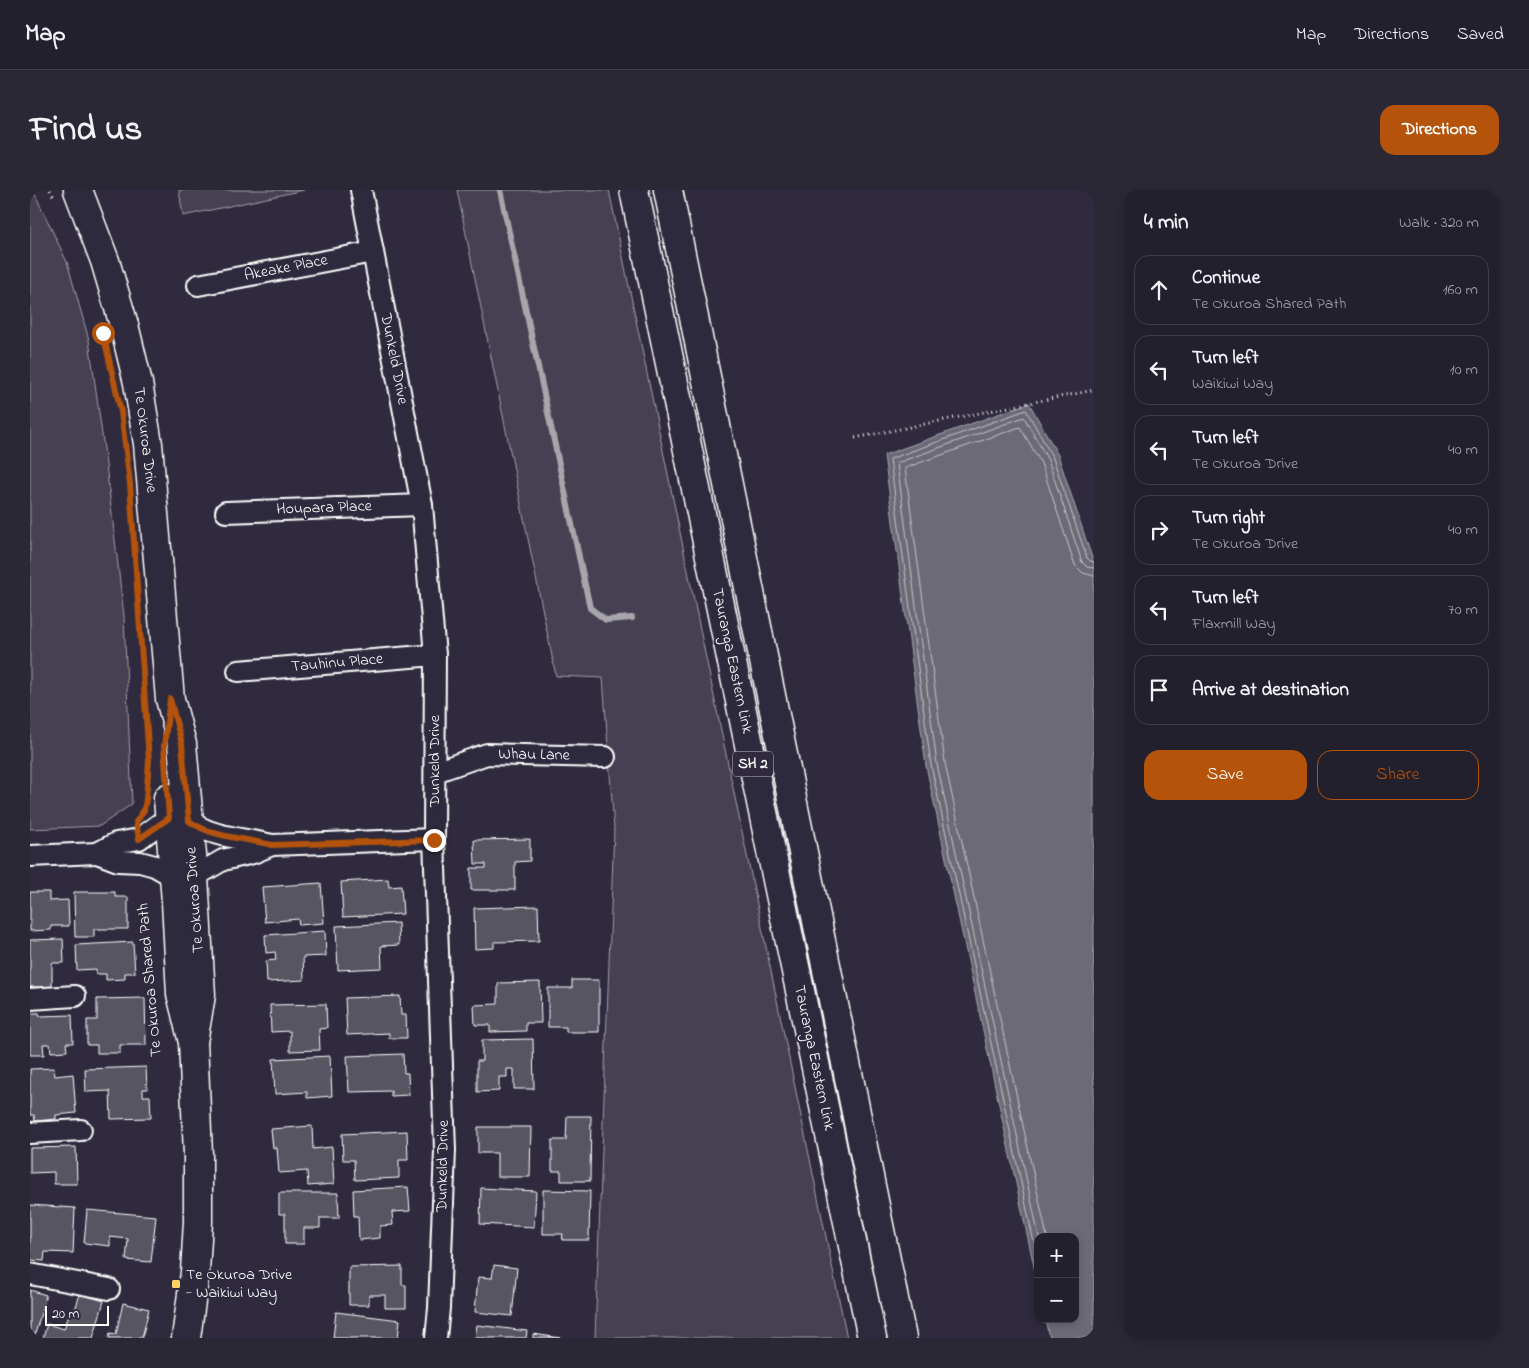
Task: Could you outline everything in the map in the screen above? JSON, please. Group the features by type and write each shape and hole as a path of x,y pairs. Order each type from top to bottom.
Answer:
{"main road":[{"name":"Tauranga Eastern Link","path":"634,190 872,1338"},
{"name":"Tauranga Eastern Link","path":"668,190 902,1338"},
{"name":"Te Okuroa Drive","path":"68,197 105,261 124,325 138,383 148,444 157,701 179,819 184,877 181,994 193,1042 198,1154 198,1222 193,1289 186,1338"}],"street":[{"name":"Dunkeld Drive","path":"361,190 422,504 435,655 434,840 445,1150 439,1308 436,1338"},
{"name":"Akeake Place","path":"198,285 373,252"},
{"name":"Houpara Place","path":"226,512 422,504"},
{"name":"Tauhinu Place","path":"238,671 435,655"},
{"name":"Whau Lane","path":"435,772 487,754 605,757"},
{"path":"30,856 97,852 116,843 139,839 179,819 219,835 272,845 434,840"},
{"path":"97,852 118,861 140,862 184,877 224,860 253,853 272,845"},
{"path":"30,999 75,996"},
{"path":"30,1133 80,1130"},
{"path":"30,1274 109,1289"}],"path":[{"path":"50,190 68,197"},
{"path":"855,438 1094,390"},
{"path":"147,790 157,701"}],"shaded area":[{"path":"30,190 33,190 67,262 89,340 124,616 132,804 100,826 30,829"},
{"path":"179,190 304,190 183,216"},
{"path":"457,190 609,190 847,1338 595,1338 614,829 603,678 556,676"}],"water":[{"path":"1029,403 1058,455 1094,564 1094,1338 1051,1338 1048,1333 1046,1323 1079,1323 1079,1233 1034,1233 1034,1266 926,766 884,455"}],"building":[{"path":"530,839 530,861 515,862 515,890 471,890 471,868 486,868 486,864 475,864 474,840"},
{"path":"388,879 389,887 401,886 403,914 343,917 341,882"},
{"path":"321,883 324,923 299,925 298,919 265,922 262,887"},
{"path":"30,892 49,892 49,901 68,900 69,926 51,926 51,930 30,931"},
{"path":"74,892 115,892 115,897 128,897 128,929 94,929 94,937 75,937"},
{"path":"538,906 539,941 494,942 494,948 475,949 474,908"},
{"path":"398,923 399,945 381,946 382,968 338,970 336,926"},
{"path":"325,931 326,956 303,957 304,980 267,982 266,961 276,960 275,952 266,953 265,935"},
{"path":"63,939 64,963 52,963 52,987 30,987 30,940"},
{"path":"133,942 135,973 125,973 125,979 106,980 106,974 96,974 96,969 77,970 76,945"},
{"path":"572,980 599,980 599,1032 566,1032 566,1027 548,1027 548,988 572,988"},
{"path":"540,982 541,1023 526,1023 526,1031 490,1032 490,1025 475,1025 474,1005 498,1004 498,983"},
{"path":"400,996 401,1015 406,1015 407,1038 389,1038 389,1033 347,1035 345,998"},
{"path":"145,998 146,1045 120,1045 120,1053 97,1053 97,1045 87,1045 87,1020 97,1020 97,999"},
{"path":"326,1004 327,1028 319,1029 320,1050 290,1051 290,1031 271,1032 270,1005"},
{"path":"30,1013 39,1013 40,1016 72,1015 73,1043 66,1043 67,1051 51,1052 50,1044 43,1044 44,1055 30,1055"},
{"path":"533,1039 534,1089 514,1089 514,1069 507,1069 507,1077 499,1077 499,1091 477,1092 477,1061 482,1061 482,1040"},
{"path":"403,1054 404,1073 408,1073 409,1095 391,1096 391,1091 349,1092 347,1056"},
{"path":"330,1056 332,1096 307,1098 307,1092 275,1094 273,1059"},
{"path":"146,1067 147,1089 143,1089 143,1096 150,1096 151,1118 111,1119 110,1091 86,1092 85,1069"},
{"path":"54,1068 55,1076 73,1074 76,1113 56,1115 56,1119 35,1121 34,1115 30,1115 30,1069"},
{"path":"567,1116 591,1116 590,1181 561,1181 561,1171 552,1171 552,1140 566,1140"},
{"path":"312,1126 313,1149 332,1147 334,1184 308,1186 307,1171 279,1173 277,1148 273,1148 271,1129"},
{"path":"478,1127 531,1127 530,1177 497,1177 497,1153 478,1153"},
{"path":"407,1131 408,1160 399,1160 399,1178 355,1180 354,1160 343,1160 342,1134"},
{"path":"76,1147 77,1184 54,1184 54,1172 30,1173 30,1148"},
{"path":"408,1187 410,1211 392,1212 393,1225 380,1226 380,1238 359,1240 358,1216 354,1216 353,1190"},
{"path":"481,1188 536,1191 534,1227 480,1224"},
{"path":"543,1190 590,1191 589,1240 562,1240 563,1234 543,1234"},
{"path":"279,1193 338,1193 339,1218 320,1218 320,1228 304,1228 304,1244 285,1244 285,1214 279,1214"},
{"path":"30,1205 75,1208 73,1253 45,1252 44,1261 30,1260"},
{"path":"87,1210 156,1216 151,1262 126,1260 128,1239 110,1237 110,1246 84,1243"},
{"path":"494,1265 517,1268 512,1316 475,1312 478,1277 492,1278"},
{"path":"402,1266 402,1285 406,1285 406,1308 385,1308 385,1295 369,1295 369,1305 349,1305 349,1267"},
{"path":"30,1290 46,1295 34,1338 30,1338"},
{"path":"80,1294 104,1301 93,1338 43,1338 47,1324 64,1329 70,1312 74,1313"},
{"path":"123,1303 149,1309 142,1338 109,1338 110,1333 116,1334"},
{"path":"336,1312 400,1320 398,1338 333,1338"},
{"path":"477,1325 527,1331 526,1338 475,1338"},
{"path":"533,1334 561,1338 533,1338"}],"waterway":[{"path":"500,190 590,608 606,620 632,618"}],"place":[{"name":"Te Okuroa Drive - Waikiwi Way","path":"176,1284"}],"route":[{"path":"103,333 121,412 130,484 149,761 144,810 136,822 139,839 169,818 164,746 170,699 182,744 189,821 200,829 219,835 272,845 434,840"}]}
